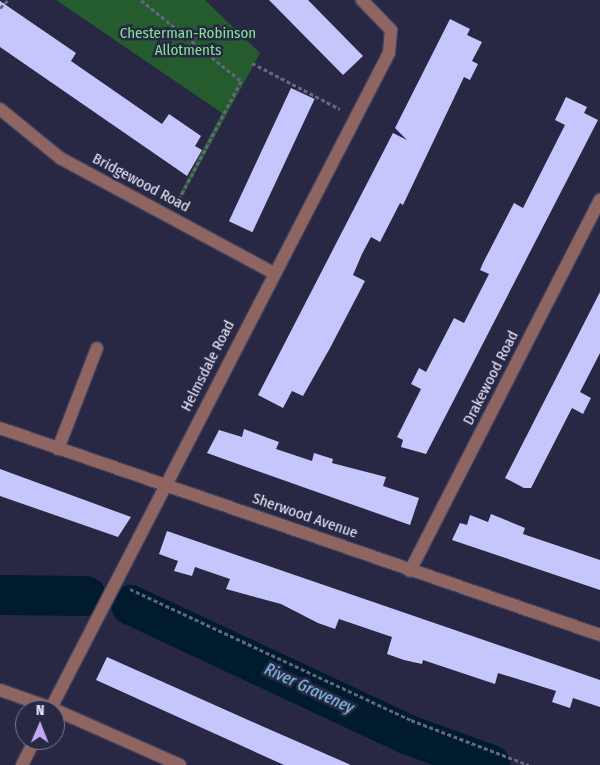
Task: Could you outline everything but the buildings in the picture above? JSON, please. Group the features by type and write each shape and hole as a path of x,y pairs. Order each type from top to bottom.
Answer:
{"street":[{"name":"Helmsdale Road","path":"56,700 389,53 392,36 386,24 362,0"},
{"name":"Bridgewood Road","path":"0,109 60,158 275,274"},
{"name":"Drakewood Road","path":"410,571 600,200"},
{"path":"58,449 97,348"},
{"name":"Sherwood Avenue","path":"0,428 600,635"},
{"path":"0,690 27,700"},
{"path":"65,715 180,765"},
{"path":"22,765 30,750"}],"path":[{"path":"0,8 8,0"},
{"path":"141,0 241,81 179,199"},
{"path":"252,63 340,109"},
{"path":"116,582 411,720 529,765"}],"green space":[{"name":"Chesterman-Robinson Allotments","path":"56,0 205,0 260,53 182,197 179,195 222,113"}],"waterway":[{"name":"River Graveney","path":"0,595 86,596"},
{"name":"River Graveney","path":"131,605 406,734 491,765"}]}
